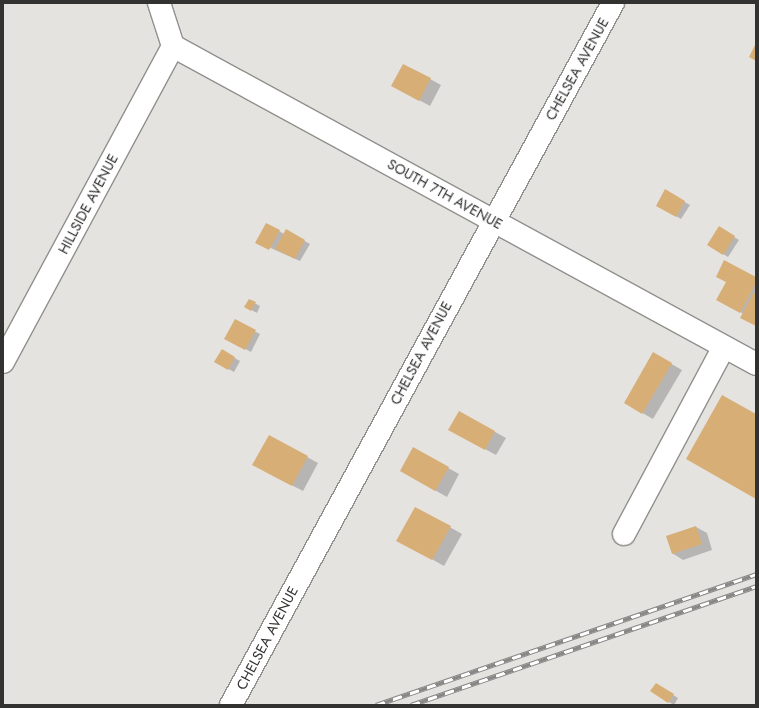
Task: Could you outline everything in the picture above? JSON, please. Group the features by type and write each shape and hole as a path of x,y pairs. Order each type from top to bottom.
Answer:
{"street":[{"path":"159,3 173,46"},
{"name":"CHELSEA AVENUE","path":"231,705 493,220 613,3"},
{"name":"SOUTH 7TH AVENUE","path":"173,46 756,364"},
{"name":"HILLSIDE AVENUE","path":"3,362 173,46"},
{"path":"624,534 724,347"}],"building":[{"path":"756,43 756,61 749,57"},
{"path":"403,64 431,78 419,101 391,86"},
{"path":"665,189 685,201 676,217 656,206"},
{"path":"266,223 280,230 269,250 255,243"},
{"path":"719,226 735,236 723,255 707,245"},
{"path":"286,229 305,240 295,259 275,249"},
{"path":"724,260 756,277 756,283 740,313 716,300 726,282 716,277"},
{"path":"754,292 756,293 756,326 740,318"},
{"path":"249,299 256,302 251,311 244,307"},
{"path":"235,319 256,330 245,350 224,339"},
{"path":"222,349 235,357 228,370 214,362"},
{"path":"653,352 672,363 642,414 624,403"},
{"path":"722,395 756,414 756,499 686,459"},
{"path":"459,411 495,431 485,450 448,430"},
{"path":"269,435 308,456 292,486 252,465"},
{"path":"413,447 449,467 435,491 400,471"},
{"path":"415,507 451,526 432,560 396,541"},
{"path":"696,526 702,544 672,554 666,536"},
{"path":"656,683 674,694 668,703 650,691"}],"railway":[{"path":"376,705 756,574"},
{"path":"411,705 756,586"}]}
